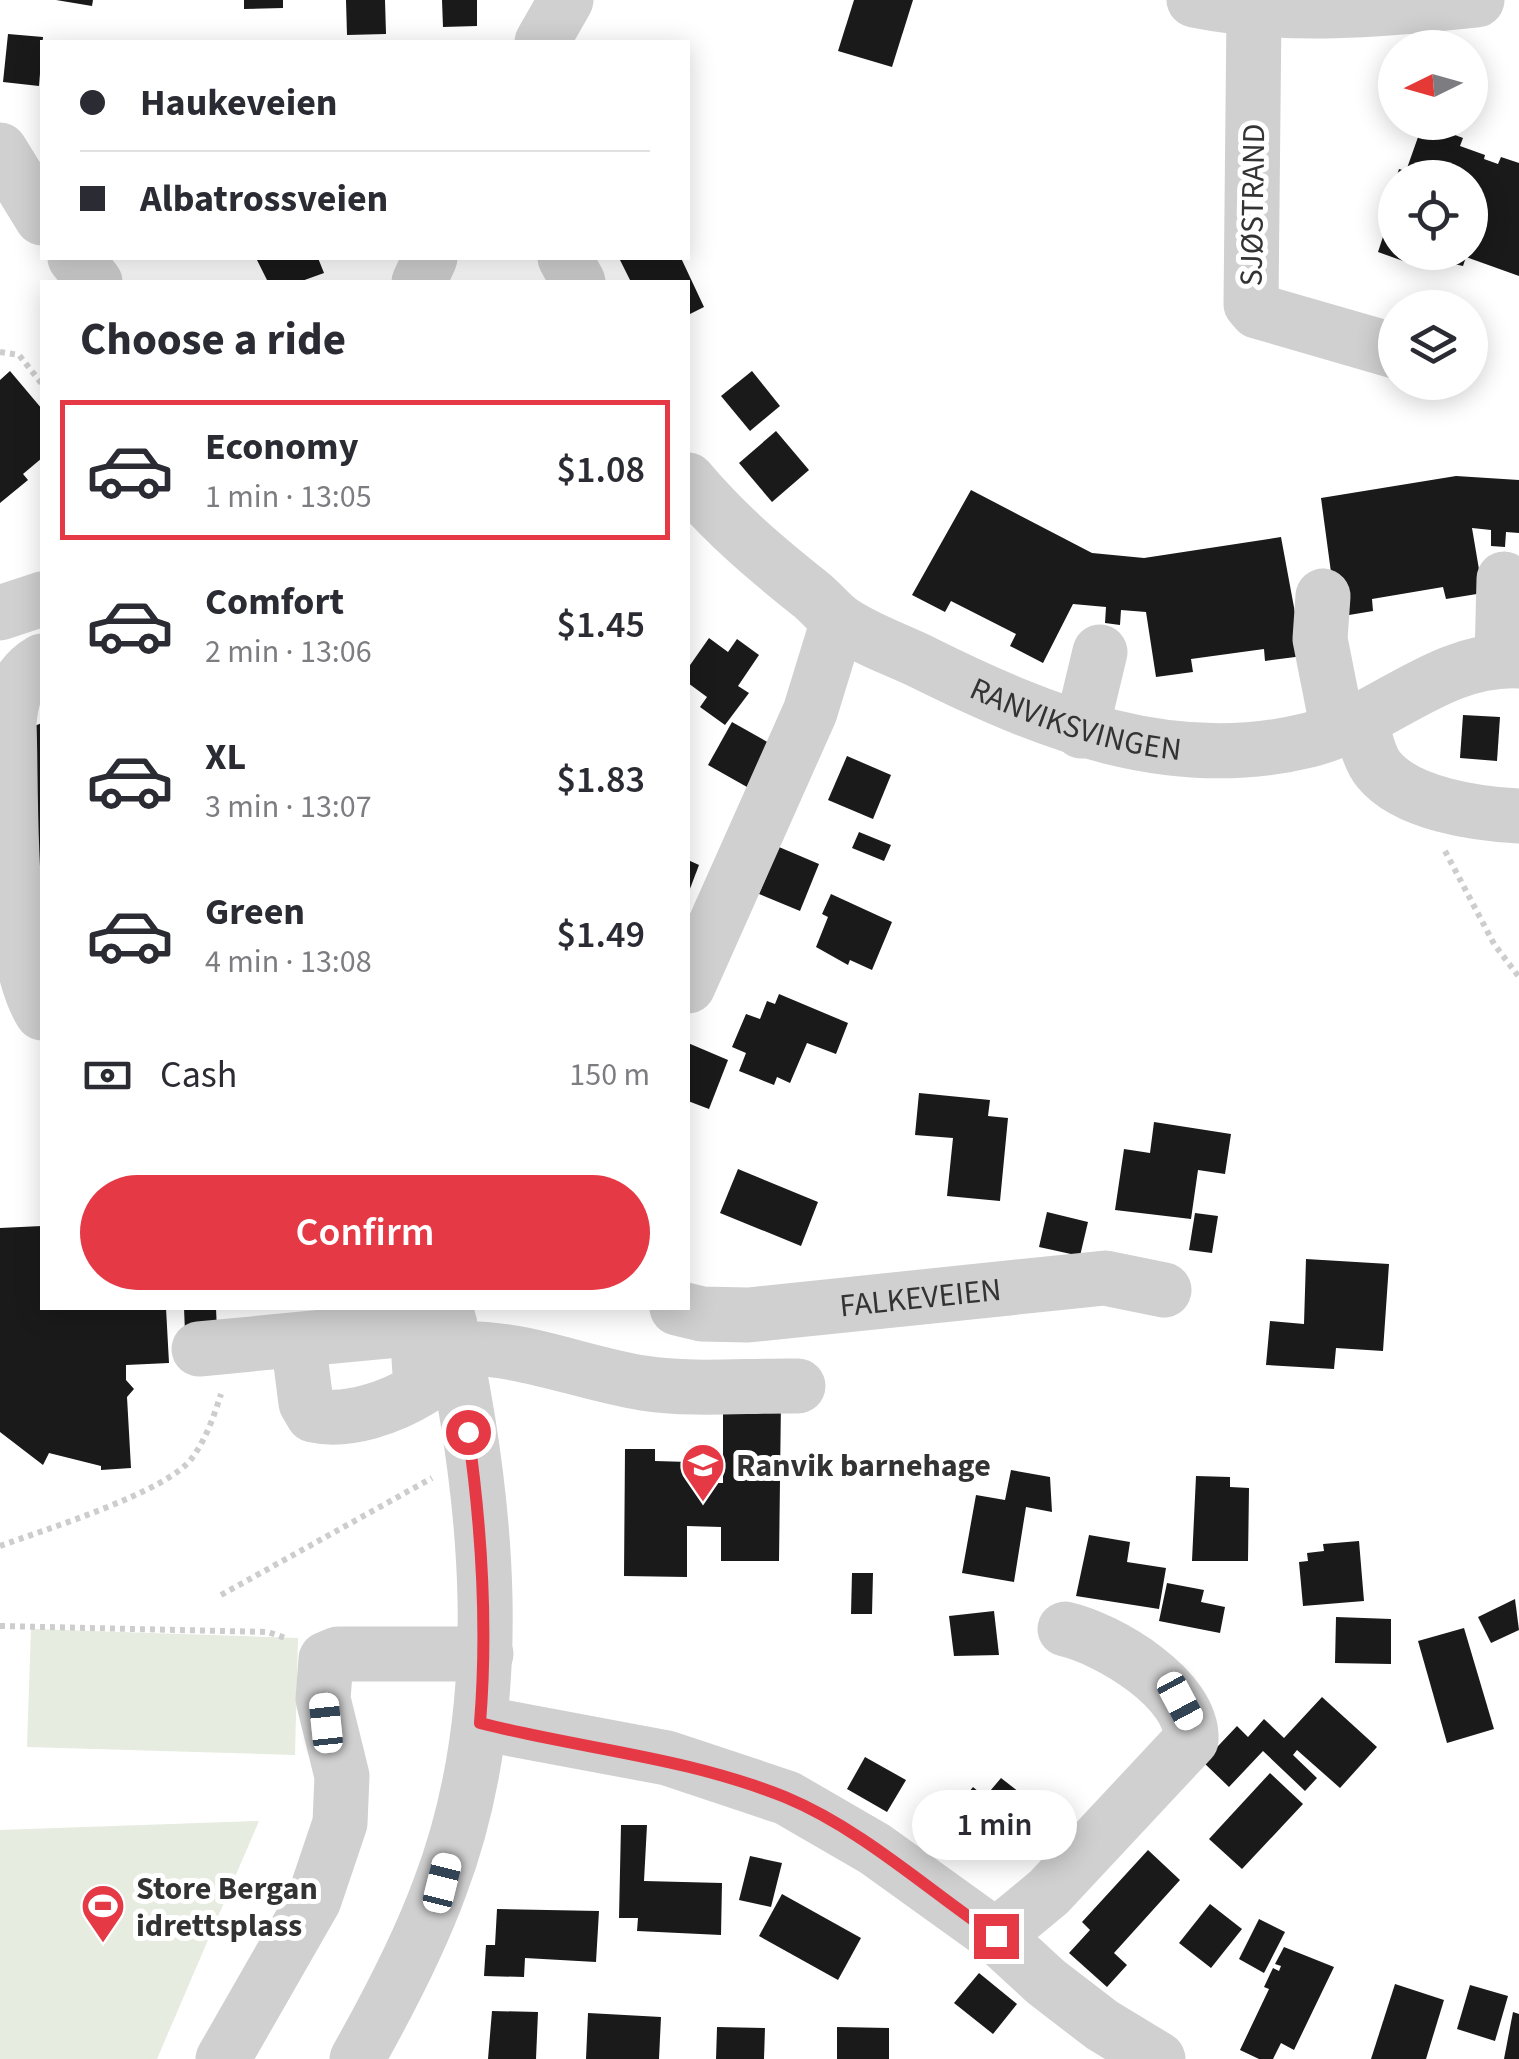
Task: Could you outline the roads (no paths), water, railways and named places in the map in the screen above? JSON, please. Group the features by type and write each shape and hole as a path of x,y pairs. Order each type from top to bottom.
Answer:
{"street":[{"path":"543,40 566,0"},
{"path":"1194,0 1254,12 1376,10 1477,0"},
{"name":"SJØSTRAND","path":"1254,12 1252,304 1256,312 1378,346"},
{"path":"0,150 40,215"},
{"path":"76,260 93,280"},
{"name":"RANVIKSVINGEN","path":"690,482 765,561 812,595 838,621 1016,709 1081,731 1166,746 1241,751 1350,724 1438,678 1510,660"},
{"path":"1504,579 1510,660"},
{"path":"1323,596 1320,638 1350,724 1376,767 1394,786 1427,798 1519,816"},
{"path":"0,613 40,600"},
{"path":"690,982 810,712 838,621"},
{"path":"1081,731 1100,652"},
{"path":"40,664 21,679 11,696 9,723 19,957 30,994 40,1010"},
{"name":"FALKEVEIEN","path":"685,1310 748,1315 1104,1278 1164,1290"},
{"path":"298,1340 306,1403 313,1416 326,1418 394,1405 420,1389 442,1327"},
{"path":"357,2059 387,2005 442,1883 480,1723 486,1654 483,1537 442,1327"},
{"path":"217,1348 442,1327 586,1374 650,1384 798,1386"},
{"path":"996,1936 1049,1892 1191,1740 1192,1723 1180,1701 1125,1656 1084,1633 1065,1629"},
{"path":"223,2059 314,1900 336,1839 342,1776 324,1699 326,1659 332,1655 486,1654"},
{"path":"480,1723 667,1758 787,1798 875,1849 996,1936 1046,1982 1158,2059"}],"place":[{"name":"Ranvik barnehage","path":"703,1503"},
{"name":"Store Bergan idrettsplass","path":"103,1944"}]}
